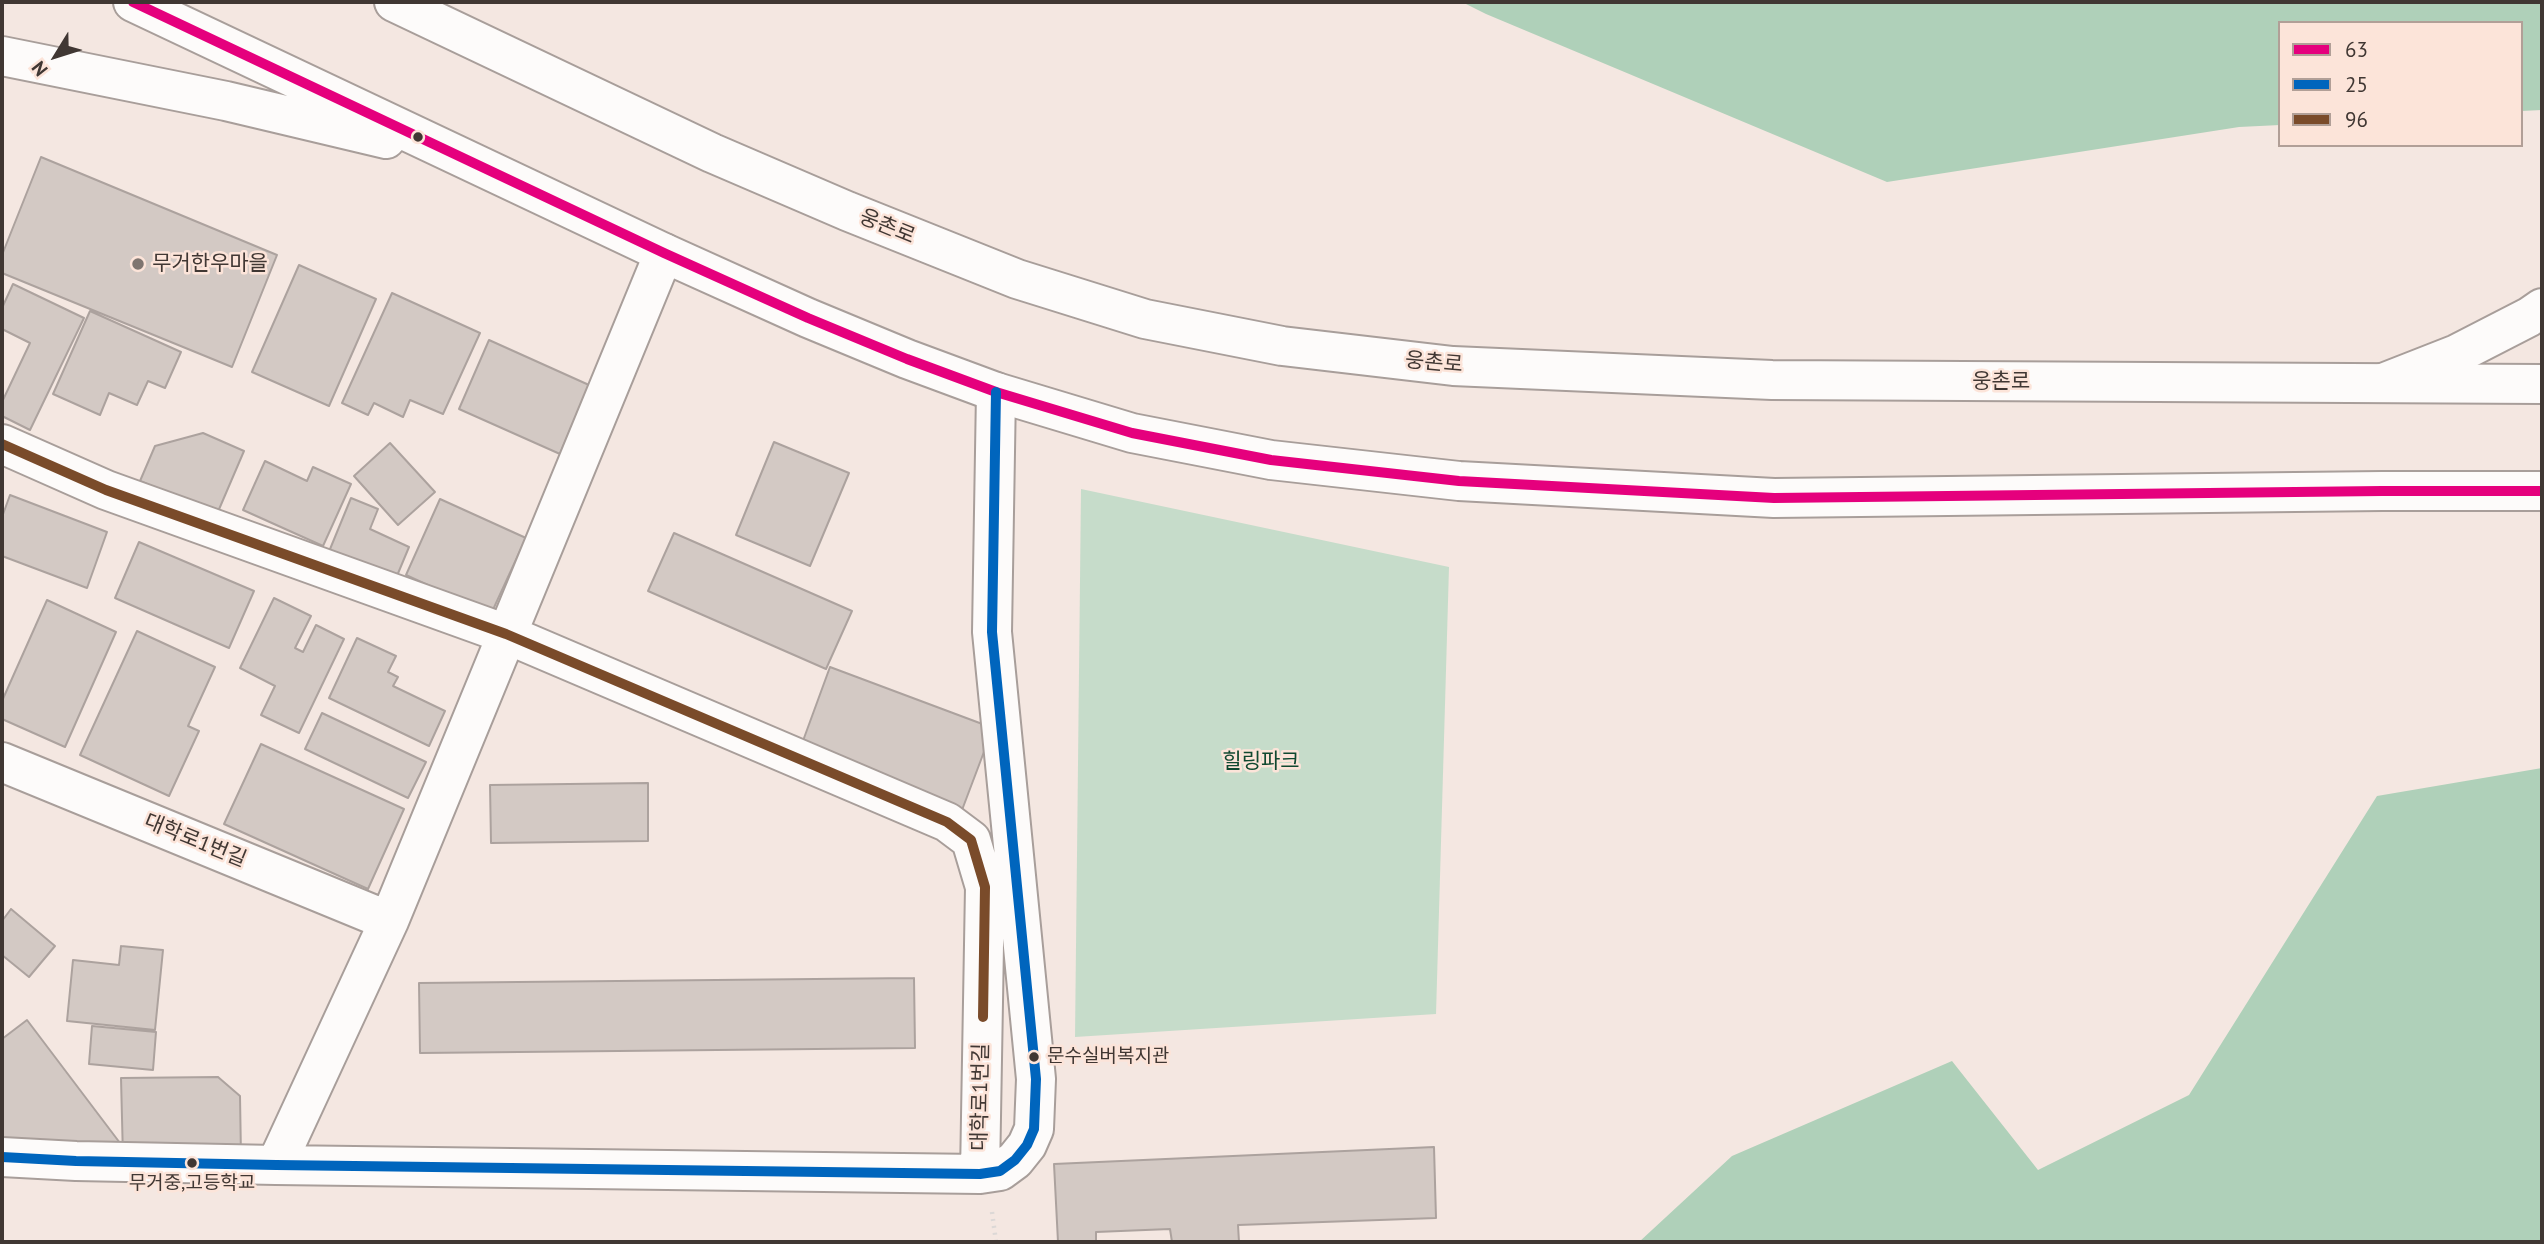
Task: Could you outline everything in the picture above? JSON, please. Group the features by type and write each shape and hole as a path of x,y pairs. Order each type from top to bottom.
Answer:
{"main road":[{"path":"133,2 664,253 882,349 996,392 1132,433 1258,457 1458,481 1774,498 2542,491"},
{"name":"웅촌로","path":"394,2 712,153 847,212 993,269 1145,319 1282,346 1453,366 1758,380 2542,384"},
{"path":"2,56 226,101 461,156"},
{"path":"276,1165 389,921 664,253"},
{"path":"2379,384 2457,354 2529,317 2542,307"},
{"path":"980,1174 1000,1171 1015,1160 1027,1145 1034,1129 1036,1079 992,632 996,392"},
{"name":"대학로1번길","path":"2,444 106,490 506,634 947,822 971,840 985,887 980,1174 276,1165 2,1157"},
{"name":"대학로1번길","path":"2,762 389,921"}],"green space":[{"path":"1462,2 2542,2 2542,110 2523,111 2523,21 2278,21 2278,125 2239,127 1887,182"},
{"name":"힐링파크","path":"1081,489 1449,567 1436,1014 1075,1037"},
{"path":"2542,768 2542,1242 1639,1242 1732,1156 1952,1061 2038,1170 2189,1095 2377,796"}],"building":[{"name":"무거한우마을","path":"41,157 277,255 232,367 2,273 2,255"},
{"path":"299,265 376,299 329,406 252,372"},
{"path":"13,284 84,318 30,430 2,416 2,402 30,343 2,329 2,308"},
{"path":"392,293 480,333 443,414 410,400 403,417 374,403 368,415 342,403"},
{"path":"90,311 181,352 165,388 148,381 137,405 109,393 100,415 53,394"},
{"path":"489,340 589,385 560,454 459,409"},
{"path":"203,433 244,451 217,514 140,481 155,446"},
{"path":"774,442 849,473 810,566 736,535"},
{"path":"390,443 435,492 398,525 354,476"},
{"path":"265,461 307,481 313,467 351,484 323,546 243,510"},
{"path":"10,495 107,532 87,588 2,556 2,517"},
{"path":"351,498 378,509 370,529 409,547 394,583 328,554"},
{"path":"440,499 526,538 491,614 406,575"},
{"path":"674,533 852,611 826,669 648,591"},
{"path":"139,542 254,591 229,648 115,598"},
{"path":"274,598 311,616 295,648 303,652 316,625 344,639 299,733 261,715 275,686 240,668"},
{"path":"47,600 116,632 65,747 2,719 2,701"},
{"path":"137,631 215,667 188,726 199,731 169,796 80,755"},
{"path":"357,638 396,656 388,672 398,677 393,686 445,711 429,746 329,698"},
{"path":"830,667 993,728 962,810 800,749"},
{"path":"322,713 426,762 408,798 305,749"},
{"path":"261,744 404,809 368,889 224,824"},
{"path":"648,783 648,841 491,843 490,785"},
{"path":"11,909 55,946 29,977 2,955 2,921"},
{"path":"121,946 163,950 155,1030 67,1021 73,960 119,965"},
{"path":"914,978 915,1048 420,1053 419,983"},
{"path":"27,1020 120,1143 2,1152 2,1039"},
{"path":"92,1026 156,1032 153,1070 89,1064"},
{"path":"218,1077 240,1096 241,1157 123,1158 121,1078"},
{"path":"1434,1147 1436,1218 1238,1225 1239,1242 1172,1242 1170,1229 1096,1232 1096,1242 1058,1242 1054,1164"}],"transit line":[{"name":"63","path":"133,2 664,253 808,318 996,392 1132,433 1271,460 1459,481 1774,498 2542,491"},
{"name":"25","path":"2,1157 276,1165 980,1174 1000,1171 1015,1160 1027,1145 1034,1129 1036,1079 992,632 996,392"},
{"name":"96","path":"2,444 106,490 506,634 947,822 971,840 985,887 983,1017"}],"place":[{"name":"무거한우마을","path":"138,264"},
{"name":"문수실버복지관","path":"1034,1057"},
{"name":"무거중,고등학교","path":"192,1163"}]}
